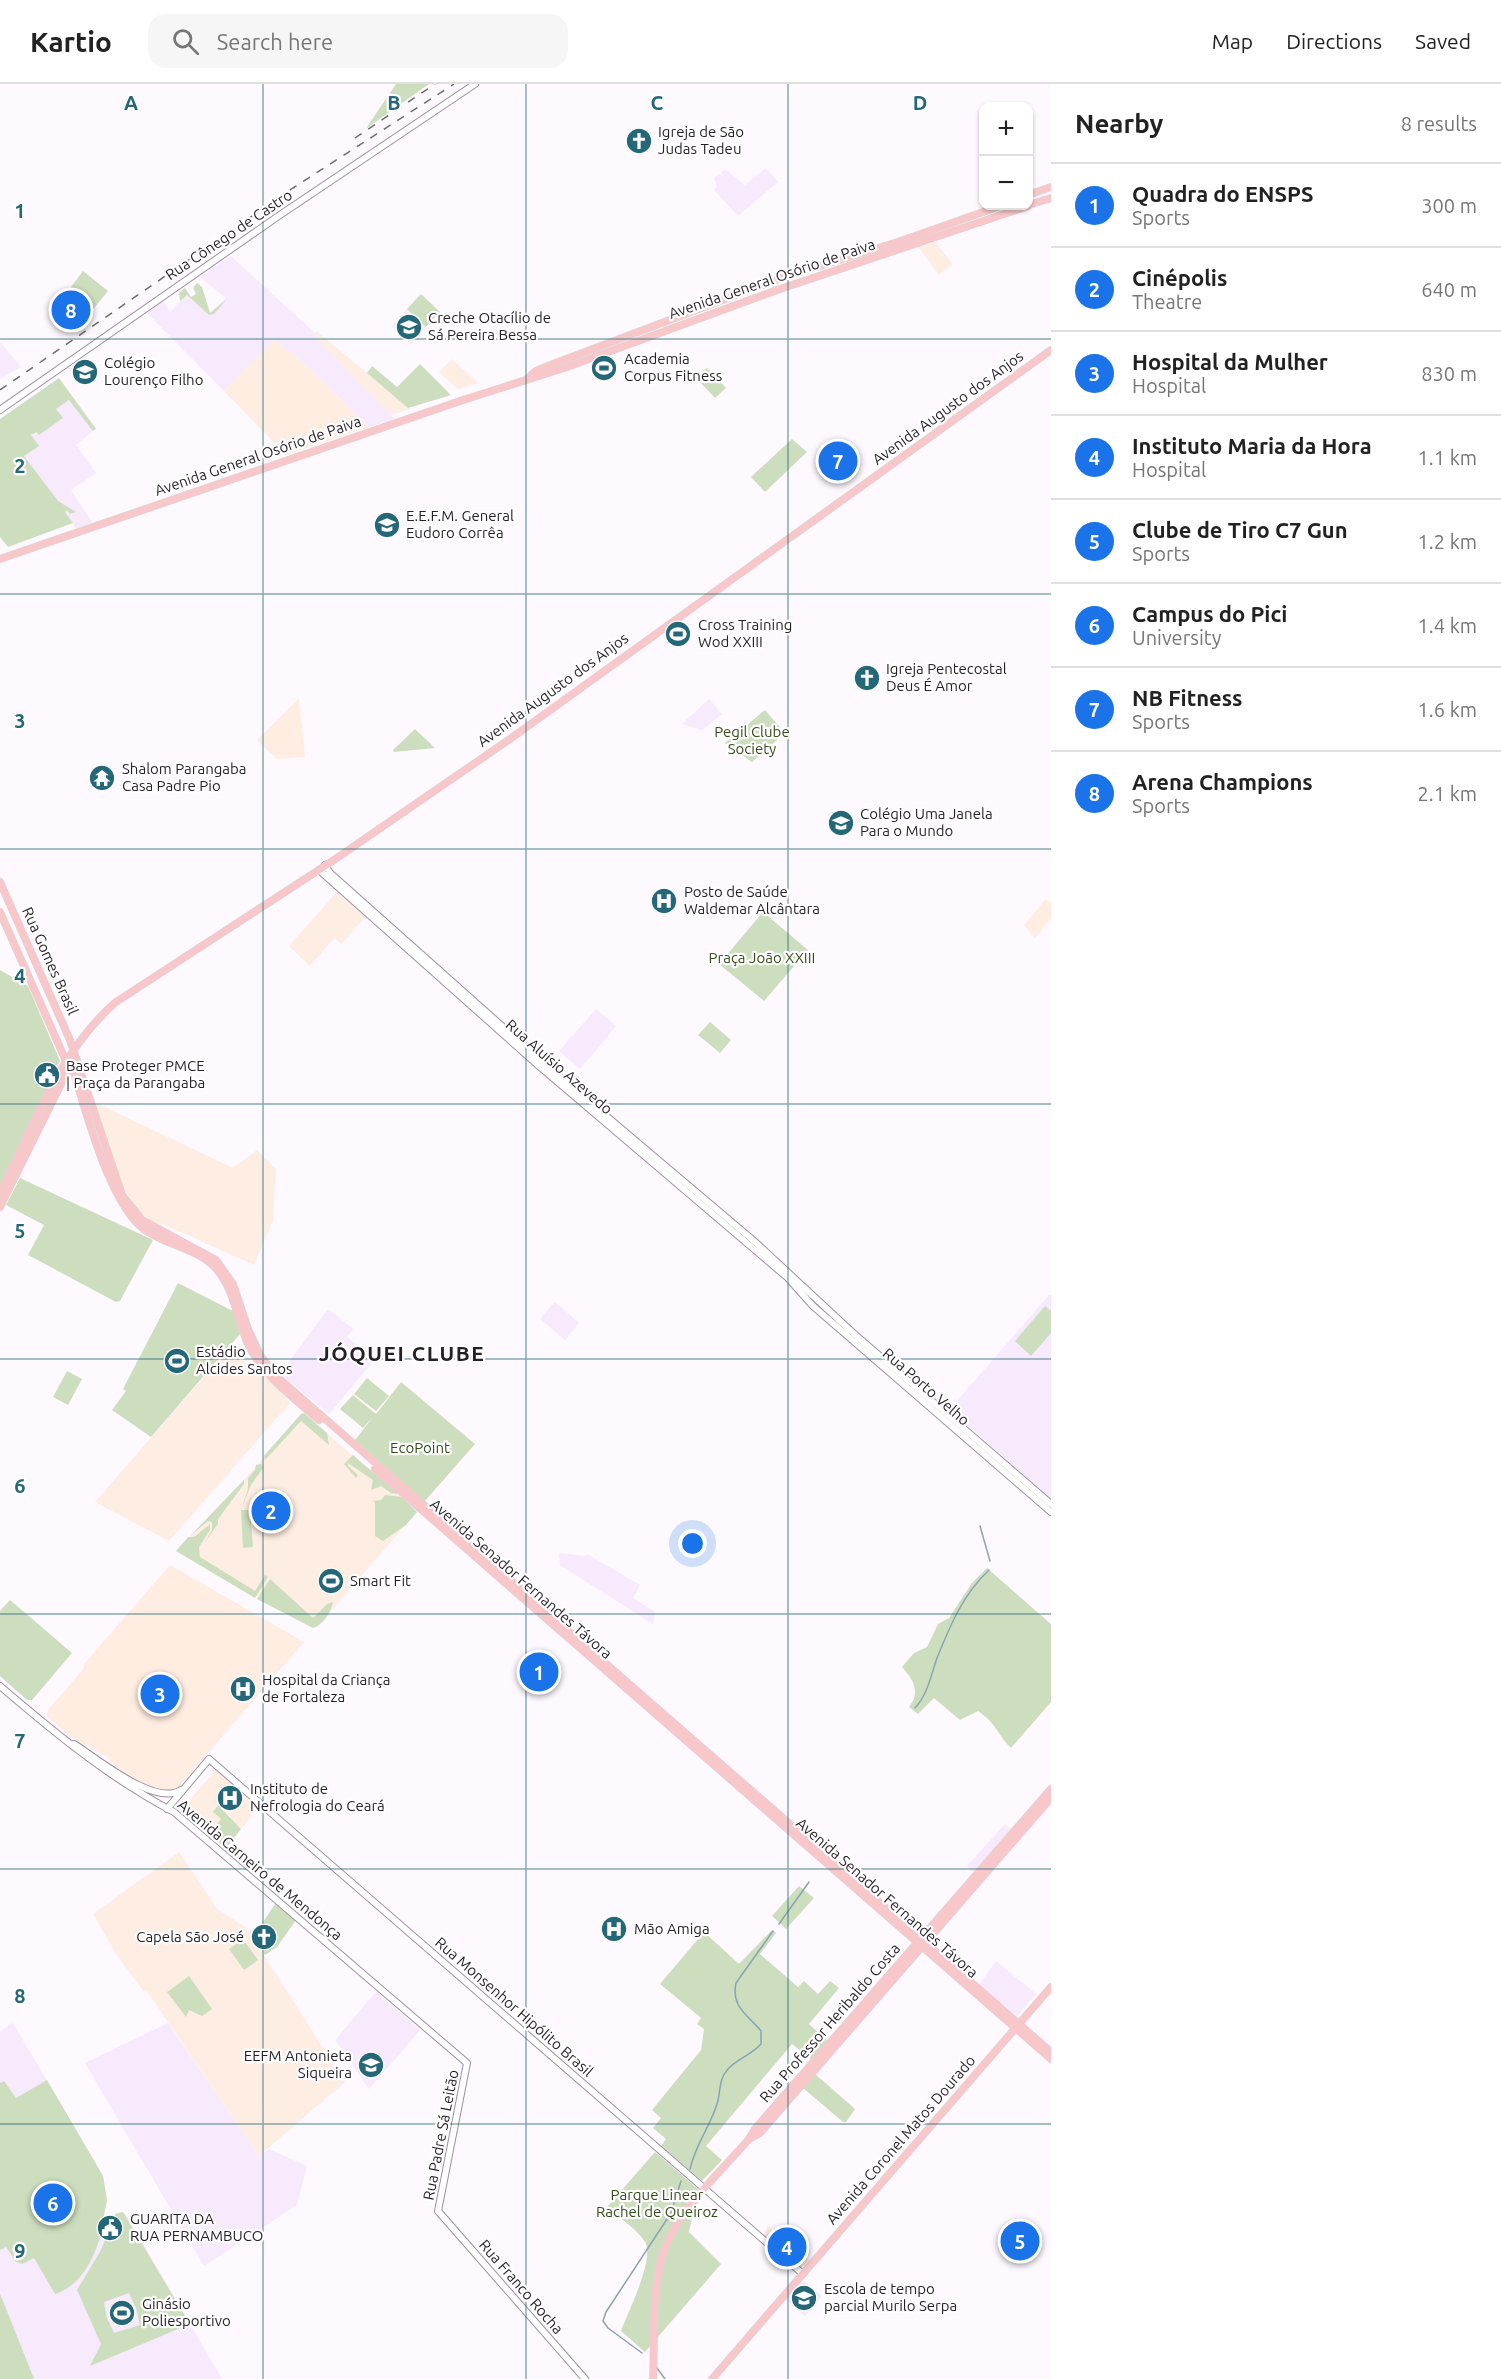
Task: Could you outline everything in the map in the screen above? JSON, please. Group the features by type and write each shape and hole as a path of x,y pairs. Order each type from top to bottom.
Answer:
{"main road":[{"name":"Rua Cônego de Castro","path":"0,410 239,242 476,84"},
{"path":"1033,194 1051,187"},
{"name":"Avenida General Osório de Paiva","path":"1033,204 1051,198"},
{"name":"Avenida General Osório de Paiva","path":"526,380 546,366 781,278 988,210"},
{"name":"Avenida General Osório de Paiva","path":"0,559 526,380 831,271 1016,210"},
{"path":"936,228 940,236"},
{"name":"Avenida Augusto dos Anjos","path":"68,1064 73,1051 94,1024 125,996 322,868 589,683 1051,350"},
{"name":"Rua Aluísio Azevedo","path":"322,868 509,1035 789,1276"},
{"name":"Rua Gomes Brasil","path":"0,882 73,1051"},
{"name":"Rua Gomes Brasil","path":"0,912 68,1064"},
{"path":"18,953 24,958 32,974 42,976"},
{"name":"Avenida Senador Fernandes Távora","path":"73,1051 122,1195 142,1220 216,1260 233,1284 251,1336 276,1376 1017,2026 1051,2059"},
{"path":"0,1192 68,1064"},
{"path":"0,1207 68,1064"},
{"name":"Avenida Senador Fernandes Távora","path":"68,1064 119,1199 143,1229 202,1257 216,1268 228,1286 248,1343 273,1380 922,1943"},
{"name":"Rua Porto Velho","path":"789,1276 1038,1497 1051,1512"},
{"name":"Rua Porto Velho","path":"1038,1497 1051,1504"},
{"name":"Avenida Carneiro de Mendonça","path":"0,1681 66,1738 138,1785 166,1795 181,1790"},
{"name":"Avenida Carneiro de Mendonça","path":"0,1686 61,1739 123,1783 168,1809 220,1850 467,2063"},
{"name":"Rua Monsenhor Hipólito Brasil","path":"181,1790 209,1759 803,2274"},
{"name":"Rua Professor Heribaldo Costa","path":"653,2379 655,2314 661,2261 672,2233 749,2139 755,2128 845,2031 922,1943 1004,1848 1051,1789"},
{"path":"168,1809 181,1790"},
{"name":"Rua Professor Heribaldo Costa","path":"1004,1848 1051,1798"},
{"name":"Avenida Coronel Matos Dourado","path":"712,2379 1051,1987"},
{"name":"Avenida Senador Fernandes Távora","path":"1017,2026 1051,2052"},
{"name":"Rua Padre Sá Leitão","path":"438,2211 467,2063"},
{"name":"Rua Franco Rocha","path":"438,2211 585,2379"}],"shaded area":[{"path":"766,168 778,182 738,216 714,190 717,187 714,178 719,174 722,176 721,172 725,169 745,185"},
{"path":"935,242 953,264 939,275 919,248"},
{"path":"231,256 315,333 314,336 395,419 369,427 298,358 274,340 224,391 147,313 163,301 170,312 186,295 211,313 226,298 200,277"},
{"name":"Creche Otacílio de Sá Pereira Bessa","path":"407,309 426,327 411,344 392,326"},
{"path":"316,331 410,409 391,415 314,336"},
{"path":"274,340 298,358 369,427 286,455 224,391"},
{"path":"0,342 21,367 0,379"},
{"path":"452,359 478,383 458,389 439,372"},
{"path":"73,397 96,429 76,445 96,473 71,490 94,525 78,531 24,456 38,446 31,436 60,416 56,409"},
{"path":"299,698 305,757 277,759 257,740"},
{"path":"709,699 722,714 702,730 682,724"},
{"path":"337,892 365,917 341,944 334,938 310,966 289,946"},
{"path":"1046,899 1051,904 1051,918 1035,938 1024,925"},
{"path":"596,1009 616,1026 580,1069 559,1051"},
{"path":"94,1102 233,1168 257,1150 276,1169 273,1221 254,1265 163,1224 154,1224 138,1210 124,1189"},
{"path":"1051,1295 1051,1500 950,1409"},
{"path":"555,1302 579,1323 565,1340 540,1319"},
{"path":"328,1309 353,1329 347,1337 375,1359 329,1414 280,1374"},
{"path":"229,1348 254,1370 257,1366 290,1403 169,1541 95,1502"},
{"path":"304,1413 417,1512 317,1627 313,1628 176,1551"},
{"path":"559,1553 585,1556 587,1554 640,1585 633,1598 655,1612 653,1624 560,1565"},
{"path":"170,1565 304,1642 177,1789 169,1791 148,1787 110,1762 109,1758 70,1737 47,1716 48,1710 84,1668 83,1665"},
{"name":"Instituto de Nefrologia do Ceará","path":"216,1770 259,1807 241,1829 199,1789"},
{"path":"199,1789 218,1805 213,1812 221,1819 208,1834 181,1810"},
{"path":"1005,1824 1012,1830 974,1873 967,1866"},
{"path":"179,1852 218,1910 244,1926 251,1935 345,2082 259,2156 147,1991 144,1992 116,1954 93,1914"},
{"path":"996,1961 1036,1994 1017,2016 979,1985"},
{"name":"EEFM Antonieta Siqueira","path":"376,1992 420,2030 369,2089 335,2040"},
{"path":"13,2023 103,2176 107,2200 102,2225 109,2227 115,2214 125,2213 222,2379 0,2379 0,2031"},
{"path":"168,2023 259,2156 269,2149 307,2166 297,2205 204,2266 85,2063"},
{"path":"768,2226 810,2260 805,2265 800,2265 764,2235"},
{"name":"Escola de tempo parcial Murilo Serpa","path":"804,2280 822,2296 805,2316 786,2300"}],"green space":[{"path":"396,84 429,84 367,128 367,127"},
{"path":"83,271 108,291 90,313 66,294"},
{"path":"197,283 202,287 210,313 227,299 214,314 209,315 187,295 180,301 179,293 185,288 191,297 196,294 193,288"},
{"path":"421,294 440,312 426,327 407,309"},
{"path":"420,364 451,395 408,408 367,373 372,366 397,387"},
{"path":"707,368 726,388 715,398 696,378"},
{"path":"59,378 96,429 93,431 69,400 56,409 63,418 39,435 37,432 31,435 39,446 24,456 58,501 76,512 70,514 67,510 65,512 73,523 8,547 0,537 0,419"},
{"path":"792,439 807,452 765,492 751,477"},
{"name":"Pegil Clube Society","path":"765,710 785,733 752,762 725,743"},
{"path":"415,729 435,748 394,752 393,750"},
{"name":"Praça João XXIII","path":"763,912 808,950 764,1001 719,964"},
{"path":"0,970 28,986 60,1061 0,1188"},
{"path":"710,1022 731,1040 720,1053 698,1035"},
{"path":"20,1178 153,1240 120,1301 116,1302 28,1255 44,1225 6,1205"},
{"name":"Estádio Alcides Santos","path":"178,1283 233,1311 240,1334 151,1437 112,1410 126,1391 123,1389"},
{"path":"1045,1306 1051,1311 1051,1333 1031,1356 1015,1341"},
{"path":"67,1371 82,1379 68,1405 53,1397"},
{"path":"367,1378 389,1396 376,1411 354,1394"},
{"name":"EcoPoint","path":"401,1382 475,1444 424,1502 355,1440 373,1417 363,1428 340,1409 353,1395 376,1414"},
{"path":"304,1413 327,1433 329,1445 301,1421 265,1460 264,1456"},
{"path":"353,1455 398,1494 391,1493 381,1486 371,1490 373,1480 348,1463 348,1466 358,1475 356,1478 344,1464"},
{"path":"261,1464 263,1468 251,1485 241,1510 248,1489 248,1478 256,1465"},
{"path":"244,1480 244,1484 218,1519 218,1524 204,1543 212,1530 212,1522 208,1521 191,1535"},
{"path":"385,1495 402,1497 417,1512 406,1525 383,1541 375,1536 375,1502 372,1501 381,1500"},
{"path":"241,1510 250,1510 253,1547 243,1548"},
{"path":"210,1524 210,1530 199,1547 200,1557 255,1591 265,1575 268,1577 255,1598 176,1551 188,1537 194,1537"},
{"path":"987,1568 1051,1624 1051,1702 1011,1748 978,1711 960,1720 934,1698 918,1714 909,1707 915,1691 909,1676 902,1667 914,1653 927,1647 938,1624 949,1618 972,1583"},
{"path":"270,1579 313,1618 327,1604 333,1602 331,1610 320,1624 313,1628 257,1599"},
{"path":"10,1600 72,1653 32,1700 27,1700 0,1676 0,1611"},
{"path":"218,1805 241,1829 226,1848 208,1834 221,1819 213,1812"},
{"path":"799,1886 814,1898 786,1929 772,1916"},
{"path":"275,1904 296,1920 277,1947 265,1955 250,1932 263,1922"},
{"path":"772,1930 776,1933 760,1954 798,1987 804,1981 818,1994 830,1981 839,1988 809,2024 828,2041 812,2060 792,2044 706,2146 722,2160 702,2181 661,2146 666,2139 653,2128 661,2118 652,2110 701,2050 704,2029 697,2024 701,2018 660,1984 704,1932 739,1964"},
{"path":"243,1939 258,1960 244,1970 229,1949"},
{"path":"189,1976 212,2009 202,2016 189,2010 186,2017 167,1992"},
{"path":"815,2074 855,2109 846,2122 843,2122 803,2088"},
{"path":"47,2080 103,2176 107,2200 102,2225 104,2226 87,2267 74,2283 55,2294 34,2258 22,2264 16,2262 6,2247 0,2250 0,2083 4,2081 16,2098"},
{"name":"Parque Linear Rachel de Queiroz","path":"655,2152 698,2189 689,2232 721,2264 645,2352 621,2331 644,2273 647,2250 645,2242 607,2207"},
{"path":"123,2212 190,2324 90,2366 101,2344 77,2290 101,2250 115,2214","holes":["129,2293 140,2325 114,2333 107,2318 104,2302"]},
{"path":"0,2294 3,2301 34,2379 0,2379"}],"waterway":[{"path":"980,1526 990,1561"},
{"path":"915,1708 926,1691 937,1658 958,1611 972,1589 989,1570"},
{"path":"779,1924 809,1882"},
{"path":"690,2169 714,2112 725,2073 761,2044 761,2031 741,2010 735,1991 736,1983 773,1931"},
{"path":"642,2353 608,2328 603,2321 606,2312 671,2213 681,2181"},
{"path":"657,2368 665,2379"}],"railway":[{"path":"355,138 435,84"},
{"path":"0,390 293,188 454,84"}],"place":[{"name":"Igreja de São Judas Tadeu","path":"639,141"},
{"name":"Arena Champions","path":"71,310"},
{"name":"Creche Otacílio de Sá Pereira Bessa","path":"409,327"},
{"name":"Academia Corpus Fitness","path":"604,368"},
{"name":"Colégio Lourenço Filho","path":"85,372"},
{"name":"NB Fitness","path":"838,461"},
{"name":"E.E.F.M. General Eudoro Corrêa","path":"387,525"},
{"name":"Cross Training Wod XXIII","path":"678,634"},
{"name":"Igreja Pentecostal Deus É Amor","path":"867,678"},
{"name":"Shalom Parangaba Casa Padre Pio","path":"102,778"},
{"name":"Colégio Uma Janela Para o Mundo","path":"841,823"},
{"name":"Posto de Saúde Waldemar Alcântara","path":"664,901"},
{"name":"Base Proteger PMCE | Praça da Parangaba","path":"47,1075"},
{"name":"Estádio Alcides Santos","path":"177,1361"},
{"name":"Cinépolis","path":"271,1511"},
{"name":"Smart Fit","path":"331,1581"},
{"name":"Quadra do ENSPS","path":"539,1672"},
{"name":"Hospital da Criança de Fortaleza","path":"243,1689"},
{"name":"Hospital da Mulher","path":"160,1694"},
{"name":"Instituto de Nefrologia do Ceará","path":"230,1798"},
{"name":"Mão Amiga","path":"614,1929"},
{"name":"Capela São José","path":"264,1937"},
{"name":"EEFM Antonieta Siqueira","path":"371,2065"},
{"name":"Campus do Pici","path":"53,2203"},
{"name":"GUARITA DA RUA PERNAMBUCO","path":"110,2228"},
{"name":"Clube de Tiro C7 Gun","path":"1020,2241"},
{"name":"Instituto Maria da Hora","path":"787,2247"},
{"name":"Escola de tempo parcial Murilo Serpa","path":"804,2298"},
{"name":"Ginásio Poliesportivo","path":"122,2313"}],"district":[{"name":"JÓQUEI CLUBE","path":"402,1354"}]}
